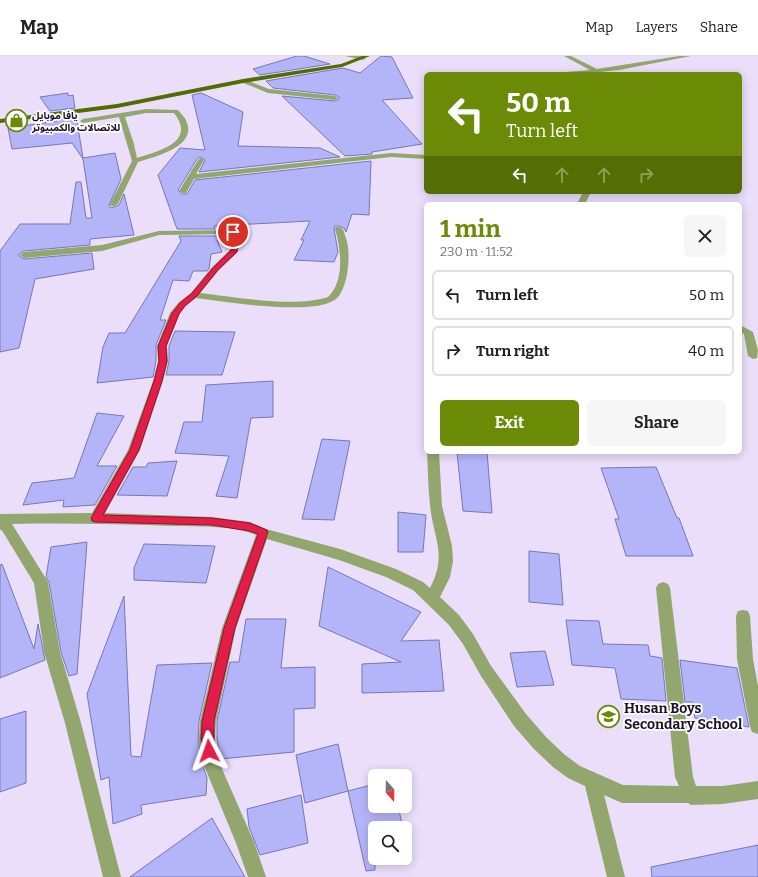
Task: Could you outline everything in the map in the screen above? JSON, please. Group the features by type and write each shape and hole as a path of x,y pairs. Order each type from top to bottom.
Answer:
{"main road":[{"path":"0,122 117,106 243,81 342,65 365,57"}],"street":[{"path":"348,56 365,57"},
{"path":"567,56 595,70"},
{"path":"580,72 619,68 688,56"},
{"path":"619,68 626,72"},
{"path":"243,81 268,91 335,98"},
{"path":"117,106 119,112 123,114"},
{"path":"83,121 154,110 176,111 184,121 186,133 180,141 165,149 135,161 114,204"},
{"path":"123,114 122,117 135,161"},
{"path":"190,177 391,155 424,156"},
{"path":"184,191 190,177 201,160"},
{"path":"194,295 296,304 319,303 332,299 339,289 344,265 344,249 339,229"},
{"path":"24,255 102,248 159,233 233,232 236,237 234,251 215,269 194,295 182,304 175,313 162,346 163,361 158,381 134,450 96,518"},
{"path":"742,329 748,332 753,356"},
{"path":"432,598 443,578 446,561 445,546 436,506 433,454"},
{"path":"0,521 96,518 212,522 250,527 340,555 391,573 418,586 454,620 468,639 486,671 520,720 540,743 559,761 574,772 622,794 691,796 723,795 758,790"},
{"path":"0,521 8,528 41,582 52,652 73,723 112,877"},
{"path":"257,877 245,842 211,763 207,739 208,721 229,628 263,532"},
{"path":"662,588 684,777 691,796"},
{"path":"743,616 745,659 758,726"},
{"path":"592,781 604,822 616,877"}],"building":[{"path":"297,56 304,56 330,64 260,75 253,69"},
{"path":"381,56 392,57 413,98 382,100 422,144 372,152 372,154 345,156 282,96 335,101 339,99 339,97 335,95 273,88 266,81 343,68 360,73"},
{"path":"68,93 68,96 73,95 75,108 50,111 40,97"},
{"path":"201,93 243,112 238,146 320,148 340,157 199,172 205,160 200,157 197,159 178,190 182,194 187,194 195,180 371,161 369,215 352,214 346,232 344,228 335,226 334,229 338,252 334,262 294,260 304,240 301,240 310,221 214,226 215,229 177,229 158,175 180,148 205,150 192,95"},
{"path":"76,115 83,158 115,153 121,179 109,205 111,208 119,205 124,194 134,235 90,239 90,245 24,251 19,254 19,256 24,259 92,253 94,269 35,279 19,348 0,352 0,251 20,224 70,224 76,182 81,182 86,218 92,218 83,159 72,143 12,149 8,128 57,121 54,118"},
{"path":"179,236 218,236 220,240 217,240 222,252 211,254 209,269 207,271 193,271 189,281 173,280 160,320 166,320 156,345 156,361 153,377 97,383 103,347 109,333 125,333 181,241"},
{"path":"175,331 235,332 222,375 166,375 169,361 169,346"},
{"path":"273,381 273,417 251,418 237,498 216,496 229,456 175,453 184,422 202,422 206,385"},
{"path":"97,413 124,416 97,466 117,466 95,505 63,507 64,500 23,505 32,483 74,478"},
{"path":"322,439 350,441 334,520 302,519"},
{"path":"457,454 487,454 492,513 463,511"},
{"path":"177,461 167,496 117,495 133,467 146,467 148,463"},
{"path":"656,467 677,518 679,518 693,556 626,556 615,519 619,519 601,468"},
{"path":"398,512 426,515 423,552 398,552"},
{"path":"87,542 77,674 69,676 61,652 49,582 46,577 51,547"},
{"path":"144,544 215,546 206,583 134,580 134,568"},
{"path":"529,551 559,554 563,605 529,602"},
{"path":"2,564 34,649 38,624 45,660 0,678 0,565"},
{"path":"328,567 421,612 401,641 439,640 444,691 362,693 362,664 401,662 319,626"},
{"path":"124,596 131,756 141,757 157,665 212,663 199,721 198,739 202,763 207,778 206,795 141,805 142,814 113,824 109,777 101,780 87,694"},
{"path":"246,619 286,619 281,668 315,667 315,708 294,709 294,752 220,759 217,739 217,721 230,662 239,662"},
{"path":"566,620 599,621 603,644 648,645 650,656 662,658 666,701 621,699 615,668 572,665"},
{"path":"545,651 554,685 517,687 510,653"},
{"path":"680,660 737,668 749,727 695,718 692,702 685,702"},
{"path":"26,711 26,783 0,792 0,719"},
{"path":"338,744 348,791 305,803 296,755"},
{"path":"368,786 368,813 400,813 401,821 368,821 368,865 375,865 375,870 366,871 348,791"},
{"path":"301,795 308,843 260,855 249,827 247,809"},
{"path":"212,818 245,877 130,877"},
{"path":"758,845 758,877 652,877 651,867"}],"place":[{"name":"يافا موبايل للاتصالات والكمبيوتر","path":"17,121"},
{"name":"Husan Boys Secondary School","path":"608,716"}],"route":[{"path":"209,751 207,739 208,721 229,628 263,532 250,527 212,522 96,518 134,450 158,381 163,361 162,346 175,313 182,304 194,295 215,269 234,251 236,237 233,232"}]}
